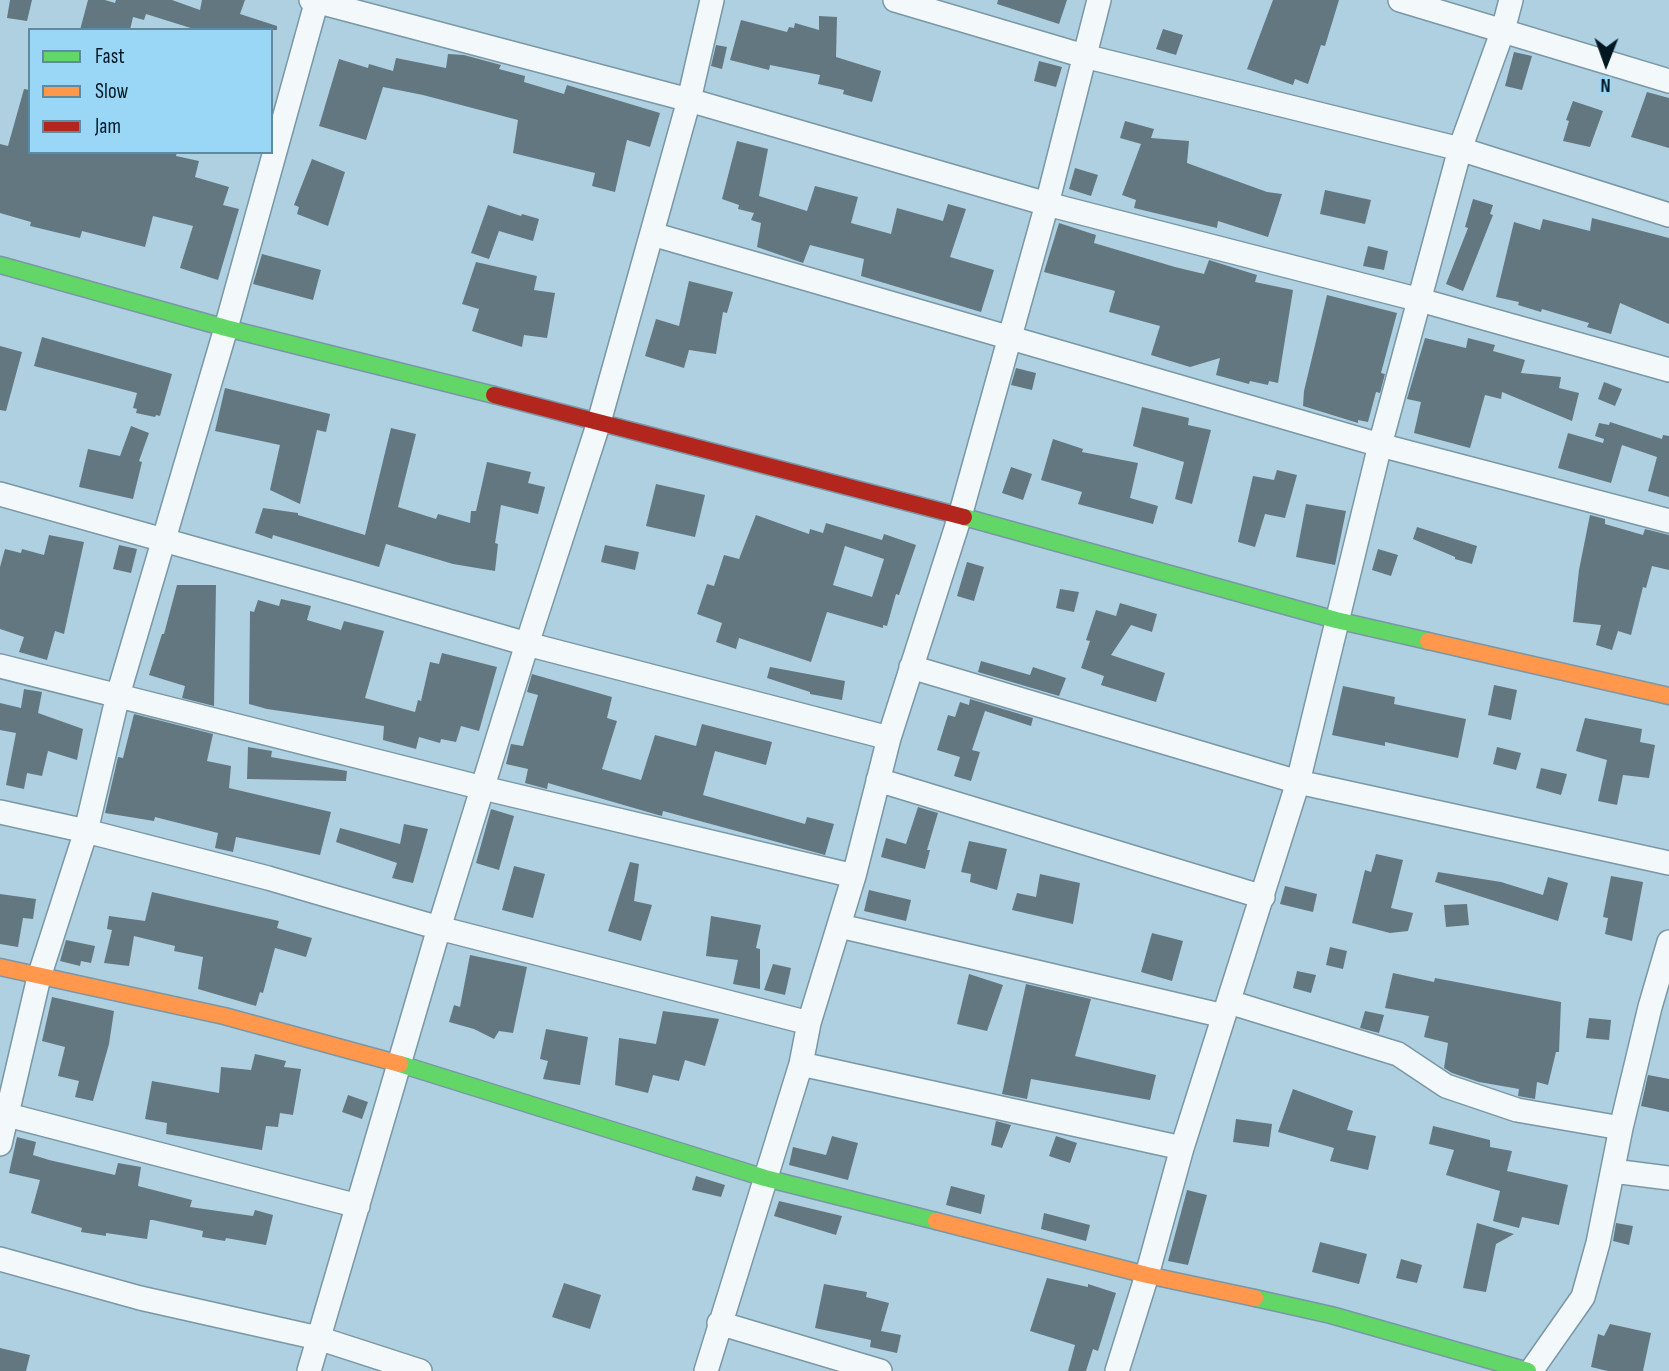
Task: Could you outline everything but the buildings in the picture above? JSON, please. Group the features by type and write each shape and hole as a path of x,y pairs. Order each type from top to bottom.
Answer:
{"street":[{"path":"0,1144 4,1114 39,977 86,831 118,695 226,328 315,0 689,100 1047,204 1420,300 1669,370"},
{"path":"309,1371 439,928 599,422 689,100 712,0"},
{"path":"895,0 1084,56 1460,149 1669,215"},
{"path":"706,1371 801,1064 809,1023 840,926 889,738 960,516 1047,204 1099,0"},
{"path":"1400,0 1669,81"},
{"path":"1117,1371 1182,1148 1298,782 1380,445 1460,149 1503,30 1511,0"},
{"path":"652,234 1380,445 1669,521"},
{"path":"0,265 226,328 960,516 1336,620 1669,696"},
{"path":"0,494 527,645 889,738"},
{"path":"0,666 483,788 854,876"},
{"path":"911,667 1298,782 1669,863"},
{"path":"878,780 1263,897"},
{"path":"0,812 86,831 268,878 439,928 809,1023"},
{"path":"840,926 1227,1009 1398,1054 1447,1086 1517,1110 1621,1128"},
{"path":"0,967 224,1016 398,1063 765,1178 1147,1275 1331,1315 1530,1371 1583,1297 1598,1243 1621,1128 1665,974 1669,942"},
{"path":"801,1064 1182,1148"},
{"path":"4,1114 358,1206"},
{"path":"1613,1171 1669,1178"},
{"path":"0,1259 140,1298 318,1338 420,1371"},
{"path":"719,1323 880,1371"}],"traffic: fast":[{"path":"0,265 226,328 494,395"},
{"path":"964,517 1336,620 1428,641"},
{"path":"400,1064 765,1178 936,1221"},
{"path":"1255,1298 1331,1315 1528,1371"}],"traffic: slow":[{"path":"1428,641 1669,696"},
{"path":"0,967 224,1016 400,1064"},
{"path":"936,1221 1147,1275 1255,1298"}],"traffic: jam":[{"path":"494,395 964,517"}]}
